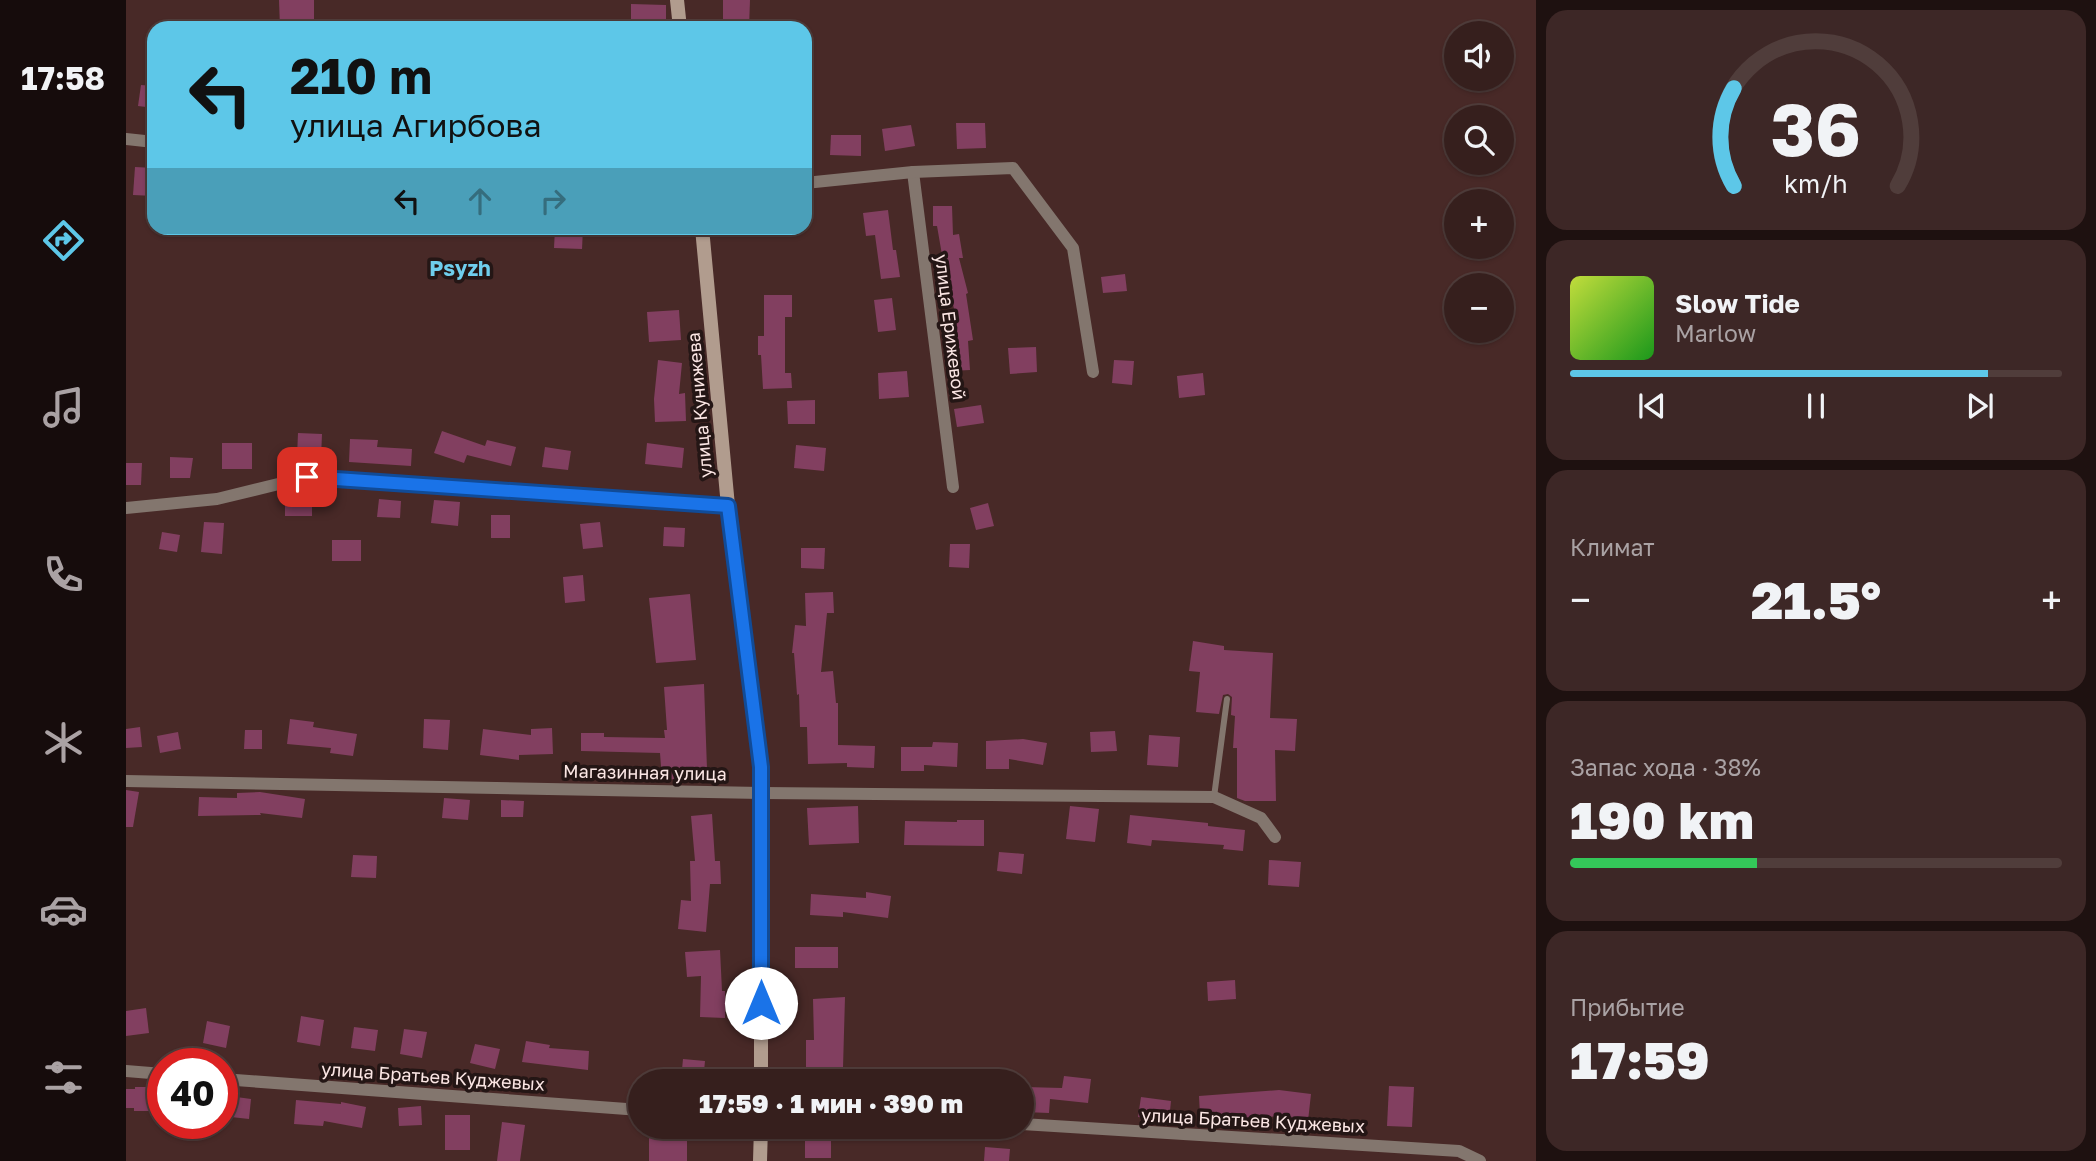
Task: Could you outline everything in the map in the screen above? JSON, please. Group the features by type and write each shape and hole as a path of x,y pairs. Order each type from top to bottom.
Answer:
{"street":[{"path":"677,0 679,21"},
{"path":"126,139 147,141"},
{"path":"812,182 913,172 1013,168 1073,248 1093,372"},
{"name":"улица Ерижевой","path":"913,172 953,487"},
{"name":"улица Кунижева","path":"703,235 728,506 761,767 761,1069"},
{"path":"126,508 217,499 307,477 728,506"},
{"name":"Магазинная улица","path":"126,781 761,793 1214,797 1261,818 1275,837"},
{"path":"126,1072 147,1073"},
{"name":"улица Братьев Куджевых","path":"238,1080 628,1109"},
{"name":"улица Братьев Куджевых","path":"1034,1125 1459,1151 1480,1161"},
{"path":"760,1161 761,1139"}],"lane":[{"path":"1214,797 1227,699"}],"building":[{"path":"279,0 314,0 314,21 280,21"},
{"path":"723,0 750,0 749,21 723,21"},
{"path":"631,4 666,5 666,21 631,21"},
{"path":"141,85 147,85 147,107 138,106"},
{"path":"956,123 985,123 986,148 957,149"},
{"path":"911,125 915,146 885,151 882,129"},
{"path":"831,135 861,135 861,156 830,155"},
{"path":"135,167 147,168 147,196 133,195"},
{"path":"933,206 952,206 953,235 959,234 963,258 959,258 968,293 973,340 968,341 970,370 950,371 949,352 956,352 951,318 956,317 937,226 933,226"},
{"path":"888,210 893,250 896,250 900,277 881,279 875,235 866,236 863,213"},
{"path":"555,235 583,235 582,249 554,248"},
{"path":"1125,274 1127,291 1103,293 1101,277"},
{"path":"764,295 792,295 792,317 785,317 785,373 791,373 792,388 763,389 758,336 764,336"},
{"path":"892,298 896,330 878,332 874,300"},
{"path":"679,310 681,340 649,342 647,312"},
{"path":"1036,347 1037,372 1010,374 1008,348"},
{"path":"658,360 682,363 679,394 685,393 686,421 655,422 654,399"},
{"path":"1114,360 1134,361 1132,385 1112,383"},
{"path":"907,371 909,397 879,399 878,373"},
{"path":"1203,373 1205,395 1179,398 1177,376"},
{"path":"815,400 815,424 788,424 787,401"},
{"path":"981,405 984,423 957,427 954,409"},
{"path":"442,431 485,446 487,440 516,447 511,466 467,455 464,463 434,453"},
{"path":"298,433 322,434 321,458 297,457"},
{"path":"350,439 378,440 377,447 412,449 411,466 349,462"},
{"path":"222,443 252,443 252,469 222,469"},
{"path":"647,443 684,448 682,468 645,464"},
{"path":"796,445 826,448 824,471 794,468"},
{"path":"545,447 571,451 568,470 542,467"},
{"path":"170,457 193,458 190,478 170,478"},
{"path":"126,463 142,463 141,485 126,485"},
{"path":"285,496 312,496 312,516 285,516"},
{"path":"379,499 401,501 400,518 377,517"},
{"path":"434,500 460,502 458,526 431,523"},
{"path":"988,503 994,526 976,530 970,508"},
{"path":"491,515 510,515 510,538 491,538"},
{"path":"204,522 224,523 222,554 201,552"},
{"path":"600,522 603,547 583,549 580,524"},
{"path":"664,527 685,528 684,547 663,546"},
{"path":"162,532 180,535 177,552 159,549"},
{"path":"332,540 361,540 361,561 332,561"},
{"path":"950,544 970,544 969,568 949,567"},
{"path":"801,548 825,548 824,569 801,568"},
{"path":"583,575 585,601 565,603 563,577"},
{"path":"833,592 834,613 827,613 821,672 833,671 838,703 838,745 875,746 874,768 847,767 847,763 808,764 807,727 800,727 799,694 797,695 792,653 795,625 806,626 805,593"},
{"path":"690,594 696,660 656,663 649,598"},
{"path":"1193,641 1224,646 1224,650 1273,653 1270,718 1297,719 1295,751 1275,750 1276,801 1245,801 1237,798 1237,748 1233,748 1235,716 1231,715 1232,697 1223,695 1219,714 1196,712 1200,672 1189,671"},
{"path":"704,684 707,769 677,771 677,779 662,780 660,753 581,751 581,733 604,733 604,737 665,738 664,730 667,730 664,687"},
{"path":"290,719 314,722 313,727 357,734 353,756 330,753 331,748 287,744"},
{"path":"424,719 450,720 448,750 423,748"},
{"path":"140,727 142,747 126,748 126,729"},
{"path":"552,728 553,754 519,755 519,760 480,755 483,729 531,735 531,729"},
{"path":"245,730 262,730 262,749 244,749"},
{"path":"1115,731 1117,751 1091,752 1090,732"},
{"path":"178,732 181,749 160,753 157,736"},
{"path":"1149,735 1180,737 1178,767 1147,765"},
{"path":"1023,739 1047,743 1043,765 1009,759 1009,769 986,769 986,741"},
{"path":"933,742 958,743 957,767 924,765 924,771 901,771 901,747 932,747"},
{"path":"126,790 139,792 133,827 126,827"},
{"path":"260,792 305,799 302,818 260,813 261,815 198,816 199,797 237,798 237,793"},
{"path":"444,798 470,800 468,820 442,818"},
{"path":"501,800 524,801 523,817 501,817"},
{"path":"858,806 859,843 809,845 807,808"},
{"path":"1070,806 1099,809 1095,842 1066,839"},
{"path":"712,814 715,861 720,861 721,884 710,884 706,932 678,929 681,900 691,901 690,861 695,861 691,816"},
{"path":"1130,815 1208,823 1208,826 1245,830 1243,851 1223,849 1224,845 1152,840 1151,846 1127,843"},
{"path":"984,820 984,846 904,845 905,821"},
{"path":"999,852 1024,854 1022,874 997,871"},
{"path":"353,855 377,856 376,878 351,877"},
{"path":"1269,860 1301,862 1299,887 1268,885"},
{"path":"866,892 891,896 888,918 843,912 843,917 810,915 811,894 866,898"},
{"path":"795,947 838,947 838,968 795,968"},
{"path":"720,950 725,1018 700,1017 701,976 687,977 685,952"},
{"path":"1235,980 1236,999 1208,1001 1207,982"},
{"path":"845,997 843,1068 806,1068 806,1040 814,1040 813,999"},
{"path":"146,1008 149,1033 126,1036 126,1011"},
{"path":"301,1016 324,1020 320,1046 297,1042"},
{"path":"207,1021 230,1026 226,1048 203,1043"},
{"path":"354,1027 378,1030 375,1051 351,1048"},
{"path":"404,1029 427,1032 422,1058 400,1054"},
{"path":"526,1041 550,1045 549,1048 589,1051 588,1070 522,1062"},
{"path":"475,1044 500,1049 495,1069 470,1063"},
{"path":"683,1059 705,1061 704,1069 682,1069"},
{"path":"1064,1076 1091,1079 1088,1103 1050,1099 1049,1113 1034,1112 1034,1087 1062,1088"},
{"path":"1389,1086 1414,1087 1412,1127 1387,1126"},
{"path":"147,1087 147,1111 126,1108 126,1089"},
{"path":"1279,1090 1311,1094 1308,1121 1283,1116 1245,1118 1245,1113 1200,1116 1199,1096"},
{"path":"238,1097 251,1099 249,1119 238,1118"},
{"path":"1141,1097 1171,1101 1169,1121 1138,1117"},
{"path":"296,1100 341,1102 366,1107 362,1128 324,1121 323,1126 294,1124"},
{"path":"421,1106 422,1125 399,1126 398,1108"},
{"path":"445,1115 470,1115 470,1150 445,1150"},
{"path":"502,1122 525,1125 520,1161 497,1161"},
{"path":"649,1139 687,1139 687,1161 649,1161"},
{"path":"805,1139 831,1139 831,1158 805,1158"},
{"path":"985,1147 1010,1149 1009,1161 984,1161"}],"district":[{"name":"Psyzh","path":"460,269"}],"route":[{"path":"307,477 728,506 761,767 761,1003"}]}
